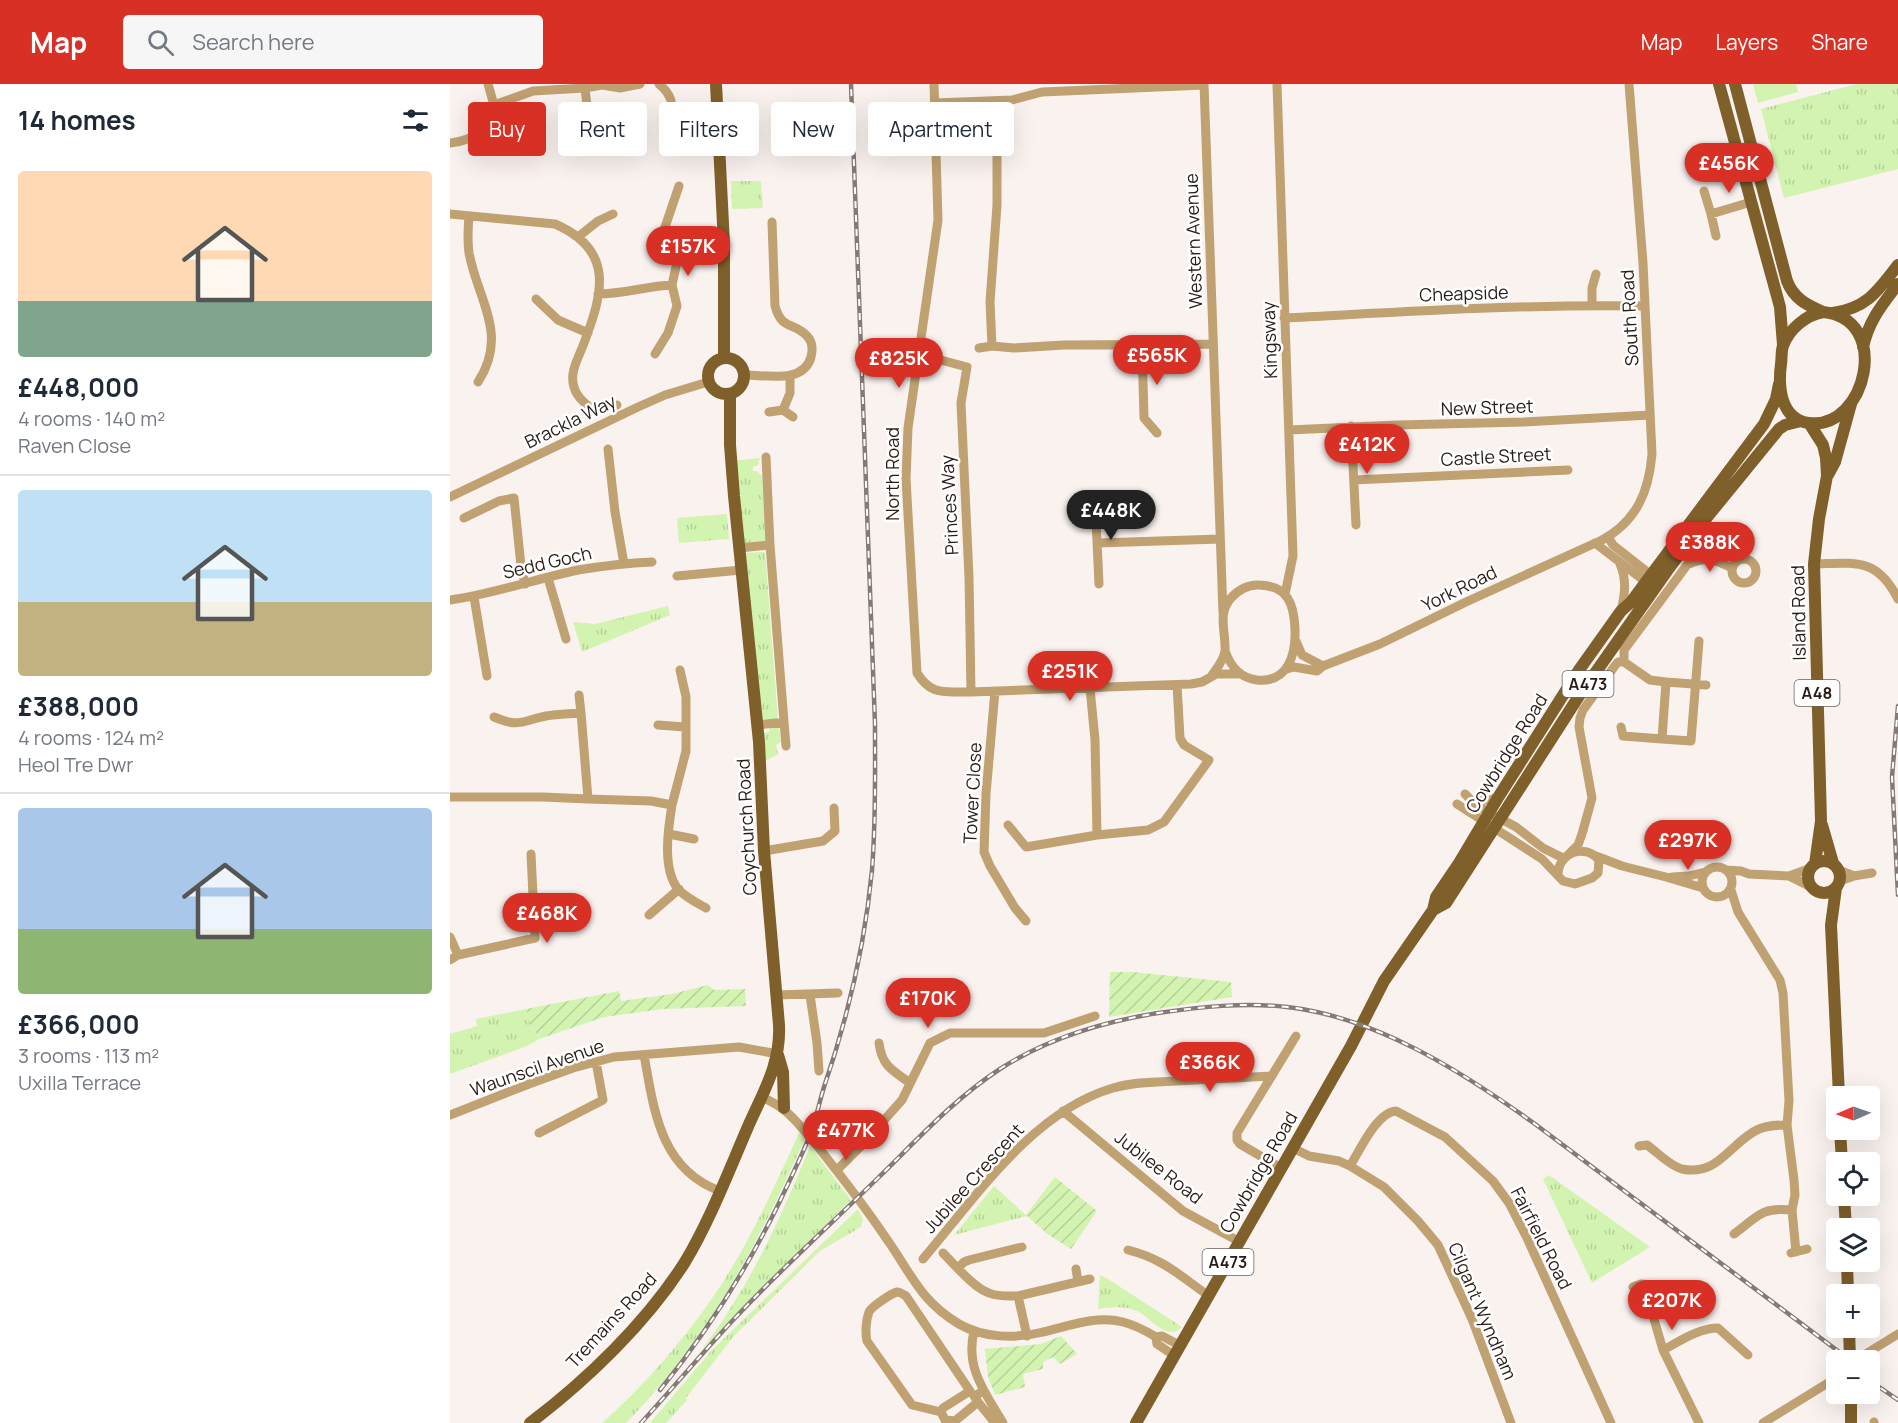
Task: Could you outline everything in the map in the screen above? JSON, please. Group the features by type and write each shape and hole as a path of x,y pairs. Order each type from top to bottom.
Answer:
{"main road":[{"path":"716,84 724,244 724,358"},
{"path":"1719,84 1780,307 1783,345"},
{"path":"1735,84 1787,281 1799,299 1828,313"},
{"path":"1783,345 1796,326 1815,314 1845,311 1862,305 1898,264"},
{"name":"A48","path":"1863,347 1873,317 1898,284"},
{"name":"A48","path":"1827,476 1835,462 1851,402 1864,376 1866,360 1863,347 1852,325 1847,320 1828,313"},
{"name":"A48","path":"1783,345 1779,384 1785,405 1788,410 1805,422 1823,445 1827,476"},
{"path":"724,358 739,362 746,375 741,387 730,394 717,392 708,382 711,366 724,358"},
{"name":"Cowbridge Road","path":"1136,1423 1351,1046 1384,981 1433,910 1446,903 1492,820 1579,696 1653,582 1764,424 1776,399 1779,384"},
{"name":"Coychurch Road","path":"730,394 730,445 757,725 764,851 780,1040 778,1054 761,1097"},
{"name":"A48","path":"1805,422 1822,422 1830,419 1851,402"},
{"name":"Cowbridge Road","path":"1492,820 1499,796 1579,670 1621,611 1653,582 1771,437 1785,425 1805,422"},
{"name":"Island Road","path":"1821,821 1814,564 1827,476"},
{"name":"A48","path":"1821,821 1813,866 1808,879 1817,890 1831,925"},
{"name":"A48","path":"1821,821 1837,875 1831,925 1839,1086"},
{"path":"1813,866 1822,861 1837,875 1828,893 1817,890"},
{"path":"778,1054 783,1072 784,1108"},
{"name":"Tremains Road","path":"530,1423 597,1365 663,1293 686,1260 704,1227 761,1097"},
{"path":"1851,1404 1851,1423"}],"street":[{"path":"488,84 493,102"},
{"path":"502,102 533,91 602,85 620,88 640,84"},
{"path":"659,84 666,89 672,102"},
{"name":"North Road","path":"934,84 935,102"},
{"name":"Kingsway","path":"1277,84 1293,556 1285,594"},
{"name":"South Road","path":"1608,537 1636,511 1650,477 1651,465 1646,306 1629,84"},
{"path":"961,102 1012,100 1042,92 1204,85"},
{"name":"Western Avenue","path":"1204,85 1223,613"},
{"path":"585,88 587,102"},
{"path":"450,143 468,138"},
{"name":"North Road","path":"936,156 938,220 908,428 906,479 917,674 924,685 934,691 971,692"},
{"path":"992,346 990,302 998,205 997,156"},
{"path":"655,354 668,333 677,306 672,285 676,262 664,230 679,186"},
{"path":"1704,192 1716,236"},
{"path":"1711,213 1751,202"},
{"path":"450,214 555,224 578,237 591,250 597,260 598,294 595,314 574,369 574,387 578,396 591,408 617,405"},
{"path":"578,237 598,220 613,214"},
{"path":"469,216 467,240 469,255 493,341 486,369 478,382"},
{"path":"746,375 790,376 799,373 809,364 813,346 805,334 788,325 778,316 775,306 772,222"},
{"path":"1593,305 1592,288 1596,274"},
{"path":"598,294 672,285"},
{"path":"536,299 558,320 588,333"},
{"name":"Cheapside","path":"1284,318 1593,305 1646,306"},
{"path":"978,348 1213,344"},
{"path":"1142,345 1144,418 1157,433"},
{"name":"Princes Way","path":"918,354 967,367 961,403 969,577 971,692"},
{"path":"783,411 790,393 790,376"},
{"name":"Brackla Way","path":"450,497 638,407 674,392 708,382"},
{"path":"769,412 783,411 792,417"},
{"name":"New Street","path":"1289,430 1650,415"},
{"path":"1351,426 1356,525"},
{"path":"608,449 624,564"},
{"path":"763,463 786,746"},
{"name":"Castle Street","path":"1354,480 1568,470"},
{"path":"464,518 499,501 514,498 525,584"},
{"path":"1095,500 1099,584"},
{"path":"1608,537 1613,545 1653,582"},
{"name":"York Road","path":"1287,669 1317,671 1323,666 1380,644 1608,537"},
{"path":"1098,543 1220,539"},
{"path":"1595,543 1619,563 1653,582"},
{"path":"740,548 770,545"},
{"path":"1624,662 1624,650 1687,565 1708,559 1732,568"},
{"name":"Sedd Goch","path":"450,600 474,597 578,570 652,562"},
{"path":"1619,563 1626,589 1621,611"},
{"path":"1814,564 1847,563 1871,568 1885,578 1898,599"},
{"path":"677,576 741,570"},
{"path":"548,578 566,639"},
{"path":"1212,675 1239,674 1265,680 1287,669 1296,639 1293,608 1285,594 1269,586 1254,585 1237,592 1226,604 1223,613 1225,651 1229,662 1239,674"},
{"path":"474,597 487,676"},
{"path":"1296,639 1302,655 1323,666"},
{"path":"1620,727 1623,736 1691,741 1700,641"},
{"path":"971,692 1177,685 1202,682 1212,675 1222,661 1225,651"},
{"path":"1558,875 1559,863 1578,845 1592,792 1579,727 1580,718 1583,710 1614,667 1618,662 1624,662 1650,680 1706,685"},
{"path":"680,669 686,697 686,751 672,805 668,857 670,874 678,889 706,908"},
{"path":"1662,739 1666,681"},
{"path":"1008,825 1026,847 1096,835 1148,830 1164,822 1209,760 1184,745 1180,738 1177,685"},
{"path":"1090,688 1095,740 1096,835"},
{"name":"Tower Close","path":"995,691 983,833 984,852 1015,908 1026,921"},
{"path":"579,695 588,799"},
{"path":"494,717 509,724 523,724 547,716 581,713"},
{"path":"757,725 784,722"},
{"path":"658,725 685,727"},
{"path":"1465,794 1492,820 1542,859 1563,881 1575,884 1592,878 1608,868 1622,866"},
{"path":"1473,801 1490,800 1499,796"},
{"path":"450,797 543,797 651,801 672,805"},
{"path":"1457,804 1565,857 1581,851 1622,866 1703,888 1713,897 1726,896 1742,878 1749,874"},
{"path":"764,851 823,841 835,831 834,808"},
{"path":"669,834 694,839"},
{"path":"1582,834 1592,854 1599,860 1598,873"},
{"path":"450,937 454,957 535,938 531,854"},
{"path":"1789,876 1813,866"},
{"path":"1666,877 1689,876 1718,867 1749,874 1789,876 1817,890"},
{"path":"1726,870 1731,874 1738,912"},
{"path":"1703,888 1702,878 1705,872"},
{"path":"1837,875 1854,876 1872,873"},
{"path":"649,915 678,889"},
{"path":"1721,897 1738,912 1780,980 1783,993 1789,1101 1787,1125 1795,1195 1792,1210 1794,1252 1807,1249"},
{"path":"776,995 838,993"},
{"path":"810,995 819,1071"},
{"path":"837,1170 902,1100 930,1043 950,1034 1044,1033 1095,1016"},
{"path":"1281,1168 1240,1144 1237,1140 1237,1133 1296,1036"},
{"path":"879,1043 880,1054 886,1066 910,1083"},
{"name":"Waunscil Avenue","path":"450,1115 530,1084 614,1058 739,1047 778,1054"},
{"path":"644,1055 656,1113 670,1149 687,1173 708,1187 720,1191"},
{"path":"539,1133 603,1100 596,1062"},
{"name":"Jubilee Crescent","path":"923,1259 1007,1159 1038,1129 1089,1095 1115,1087 1148,1083 1272,1076"},
{"path":"761,1097 784,1108 802,1128 853,1191 929,1302 960,1324 974,1331 994,1335 1026,1336 1079,1322 1109,1320 1144,1329 1156,1337 1157,1344 1178,1351"},
{"name":"Jubilee Road","path":"1063,1111 1183,1210 1240,1242"},
{"name":"Fairfield Road","path":"1350,1166 1378,1121 1392,1111 1396,1111 1444,1137 1493,1181 1509,1203 1527,1238 1611,1423"},
{"path":"1644,1142 1680,1168 1699,1170 1716,1164 1757,1130 1772,1125 1787,1125"},
{"name":"Cilgant Wyndham","path":"1293,1148 1309,1156 1339,1161 1384,1187 1438,1245 1472,1319 1511,1423"},
{"path":"1740,1232 1755,1216 1779,1209 1792,1210"},
{"path":"958,1268 969,1260 1022,1247"},
{"path":"1128,1250 1146,1254 1169,1266 1209,1296"},
{"path":"1007,1251 1009,1262"},
{"path":"943,1253 989,1293 1005,1297 1090,1279"},
{"path":"1076,1269 1078,1282"},
{"path":"1633,1287 1641,1284 1652,1285 1654,1319 1664,1350 1699,1423"},
{"path":"941,1412 914,1407 909,1403 867,1341 869,1312 894,1293 899,1292 906,1296 995,1423"},
{"path":"1018,1296 1026,1336"},
{"path":"1664,1350 1698,1332 1718,1328 1748,1355"},
{"path":"974,1331 971,1344 974,1370 1003,1423"},
{"path":"1872,1350 1898,1334"},
{"path":"1763,1423 1826,1384"},
{"path":"941,1412 947,1405 984,1391"},
{"path":"941,1412 943,1418 948,1422 955,1421 974,1396"}],"green space":[{"path":"1753,84 1796,84 1798,92 1758,103"},
{"path":"1857,84 1898,84 1898,169 1784,198 1761,109"},
{"path":"731,181 761,181 763,208 732,209"},
{"path":"760,458 758,465 753,467 753,471 757,471 762,476 766,543 741,545 733,461"},
{"path":"727,514 729,539 679,543 677,518"},
{"path":"765,552 778,719 760,720 743,553"},
{"path":"668,606 670,615 582,652 573,622 595,624"},
{"path":"779,727 781,742 776,745 778,754 765,761 763,733 769,732 769,728"},
{"path":"1110,972 1133,972 1231,982 1232,997 1109,1017"},
{"path":"708,985 714,990 745,989 746,1006 663,1009 604,1017 539,1039 530,1023 526,1009 619,991 621,1001 672,994"},
{"path":"526,1009 530,1023 539,1039 527,1046 450,1074 450,1034 477,1026 476,1019"},
{"path":"799,1133 805,1138 788,1176 750,1252 706,1324 655,1392 626,1423 602,1423 660,1365 711,1300 748,1239"},
{"path":"810,1146 851,1200 700,1353 732,1306 757,1262"},
{"path":"1549,1175 1650,1247 1592,1283 1543,1179"},
{"path":"1055,1177 1097,1211 1071,1249 1046,1233 1026,1215"},
{"path":"994,1186 1027,1216 954,1235"},
{"path":"858,1209 863,1219 861,1227 820,1251 733,1337 686,1398 687,1400 666,1423 650,1423 711,1351"},
{"path":"1100,1275 1182,1327 1170,1332 1158,1327 1132,1309 1118,1307 1098,1309"},
{"path":"1061,1336 1077,1354 1060,1364 1053,1357 1043,1362 1043,1369 1023,1374 1025,1387 995,1395 988,1377 985,1349 1041,1344"}],"railway":[{"path":"660,1390 694,1345 740,1275 802,1155 813,1127 841,1034 854,980 869,898 875,797 875,724 851,84"},
{"path":"1898,706 1892,777 1898,895"},
{"path":"641,1423 770,1282 937,1120 983,1081 1037,1048 1096,1026 1174,1011 1222,1006 1287,1007 1321,1013 1354,1022 1386,1035 1449,1067 1535,1124 1837,1350"},
{"path":"1880,1388 1898,1400"}]}
